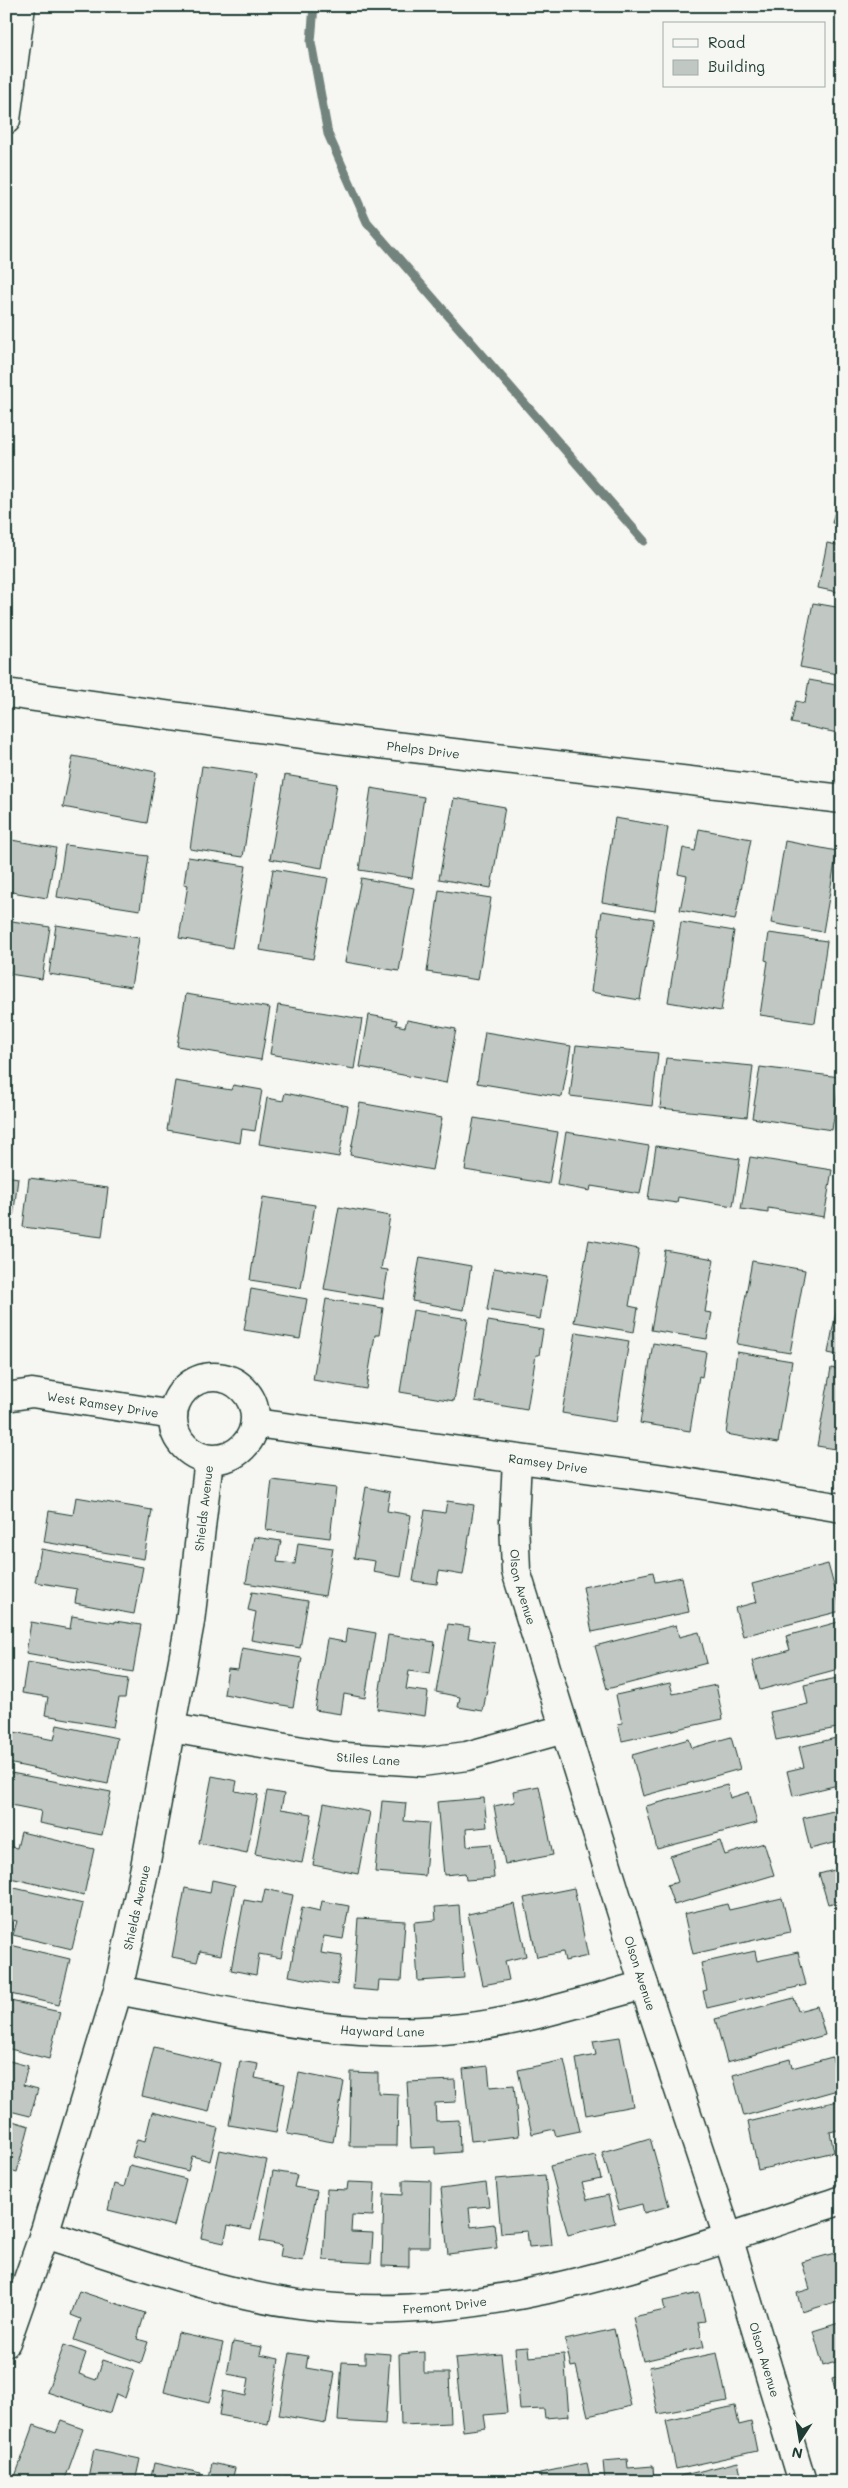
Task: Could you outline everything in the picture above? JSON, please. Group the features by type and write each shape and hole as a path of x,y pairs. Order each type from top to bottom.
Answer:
{"street":[{"path":"6,120 20,6"},
{"name":"Phelps Drive","path":"6,693 345,740 842,799"},
{"path":"206,1378 218,1378 232,1381 250,1398 255,1410 256,1423 252,1436 245,1446 234,1454 222,1459 209,1459 197,1456 186,1449 174,1427 173,1414 176,1402 183,1391 194,1383 206,1378"},
{"name":"West Ramsey Drive","path":"6,1382 19,1395 173,1414"},
{"name":"Ramsey Drive","path":"256,1423 673,1480 842,1508"},
{"name":"Shields Avenue","path":"6,2342 44,2234 118,1990 145,1867 190,1622 209,1459"},
{"name":"Olson Avenue","path":"517,1460 514,1520 516,1571 644,1985 728,2237 802,2482"},
{"name":"Stiles Lane","path":"171,1728 331,1756 422,1762 467,1756 564,1728"},
{"name":"Hayward Lane","path":"118,1990 333,2030 400,2032 463,2028 510,2020 644,1985"},
{"name":"Fremont Drive","path":"44,2234 220,2289 299,2304 374,2310 442,2308 519,2296 586,2280 842,2200"}],"building":[{"path":"842,481 842,525 832,523"},
{"path":"827,543 842,546 842,593 818,588"},
{"path":"813,603 842,608 842,675 800,667"},
{"path":"809,680 842,686 842,734 791,723 796,701 805,703"},
{"path":"73,756 156,772 147,823 63,807"},
{"path":"202,766 256,774 243,857 190,849"},
{"path":"285,775 337,784 322,868 270,859"},
{"path":"371,788 424,797 412,878 359,870"},
{"path":"454,798 505,807 491,888 439,879"},
{"path":"615,818 668,827 655,911 602,902"},
{"path":"699,829 751,839 735,920 680,910 687,876 678,874 683,848 695,851"},
{"path":"6,839 56,848 47,898 6,891"},
{"path":"785,841 837,851 823,932 771,923"},
{"path":"65,845 148,856 140,910 57,897"},
{"path":"188,857 246,866 232,948 179,938 188,885 184,884"},
{"path":"273,869 328,878 313,959 260,950"},
{"path":"361,878 414,888 399,971 345,962"},
{"path":"439,890 491,898 478,980 427,972"},
{"path":"602,911 654,919 640,1000 591,992"},
{"path":"6,920 50,927 42,979 9,974 10,971 6,970"},
{"path":"681,922 734,931 721,1011 668,1002"},
{"path":"56,925 139,938 131,987 49,974"},
{"path":"769,933 827,941 815,1023 760,1015 768,961 765,960"},
{"path":"186,994 270,1008 261,1060 177,1046"},
{"path":"278,1005 362,1019 354,1069 270,1054"},
{"path":"369,1015 397,1020 396,1025 405,1027 407,1020 456,1029 446,1083 360,1067"},
{"path":"485,1032 571,1046 562,1097 477,1083"},
{"path":"576,1045 658,1053 652,1106 570,1096"},
{"path":"666,1058 753,1066 747,1117 660,1108"},
{"path":"760,1067 840,1077 832,1130 752,1118"},
{"path":"175,1081 231,1090 233,1085 262,1090 255,1131 242,1129 240,1143 167,1130"},
{"path":"285,1093 348,1106 339,1157 259,1144 267,1098 283,1101"},
{"path":"360,1103 442,1118 432,1170 350,1155"},
{"path":"474,1118 558,1132 549,1184 465,1170"},
{"path":"566,1132 649,1146 640,1194 591,1186 590,1191 557,1185"},
{"path":"656,1146 740,1159 733,1206 678,1197 677,1203 648,1199"},
{"path":"750,1157 832,1170 824,1217 768,1208 768,1213 741,1209"},
{"path":"6,1176 18,1178 12,1227 6,1226"},
{"path":"29,1178 108,1188 102,1237 23,1227"},
{"path":"263,1197 315,1205 301,1288 250,1280"},
{"path":"339,1207 390,1216 381,1269 388,1270 383,1299 324,1289"},
{"path":"589,1240 639,1249 629,1306 638,1308 634,1332 574,1322"},
{"path":"665,1250 714,1259 705,1312 712,1313 707,1339 651,1330"},
{"path":"420,1257 471,1266 464,1310 412,1301"},
{"path":"752,1261 805,1270 790,1353 737,1344"},
{"path":"494,1268 547,1277 540,1319 487,1310"},
{"path":"842,1282 842,1356 828,1353"},
{"path":"251,1289 307,1299 300,1339 244,1330"},
{"path":"326,1299 383,1308 379,1335 375,1335 366,1389 313,1380"},
{"path":"413,1310 468,1319 454,1401 400,1392"},
{"path":"488,1321 543,1330 539,1355 536,1355 527,1410 475,1401"},
{"path":"576,1332 629,1341 616,1422 562,1413"},
{"path":"653,1343 706,1352 702,1377 699,1376 690,1431 640,1423"},
{"path":"737,1352 792,1361 778,1443 726,1434"},
{"path":"831,1368 842,1370 842,1450 817,1446"},
{"path":"272,1480 336,1488 330,1538 266,1530"},
{"path":"366,1487 390,1492 387,1511 411,1515 401,1577 373,1572 375,1561 354,1558"},
{"path":"76,1497 152,1510 144,1559 44,1542 49,1511 73,1515"},
{"path":"447,1501 474,1505 463,1575 439,1571 437,1584 413,1581 425,1510 445,1513"},
{"path":"254,1537 281,1541 277,1562 295,1564 298,1543 333,1548 325,1596 246,1583"},
{"path":"41,1549 143,1567 134,1614 75,1603 77,1589 35,1582"},
{"path":"828,1564 841,1611 743,1636 735,1608 757,1602 752,1584"},
{"path":"653,1572 655,1582 682,1577 689,1612 592,1632 583,1587"},
{"path":"252,1592 308,1601 300,1648 251,1640 256,1612 248,1610"},
{"path":"72,1616 141,1625 133,1672 26,1653 31,1622 70,1629"},
{"path":"842,1621 842,1668 760,1690 752,1661 790,1650 786,1636"},
{"path":"448,1624 470,1627 468,1638 495,1643 483,1711 458,1707 460,1697 436,1692"},
{"path":"676,1625 679,1637 699,1632 707,1663 607,1689 595,1646"},
{"path":"347,1628 376,1633 365,1698 344,1694 341,1714 315,1710 327,1639 345,1642"},
{"path":"388,1635 435,1642 430,1674 409,1671 406,1689 428,1692 425,1716 377,1709"},
{"path":"242,1648 302,1658 293,1707 224,1694 228,1669 238,1670"},
{"path":"27,1662 128,1679 125,1698 119,1698 113,1727 45,1715 48,1697 22,1693"},
{"path":"842,1677 842,1727 776,1740 770,1712 808,1704 804,1685"},
{"path":"670,1683 673,1694 716,1685 723,1719 622,1741 618,1724 622,1723 616,1695"},
{"path":"57,1725 117,1738 108,1784 8,1763 14,1732 54,1740"},
{"path":"731,1737 740,1769 643,1796 632,1755 689,1739 692,1748"},
{"path":"836,1738 836,1742 842,1740 842,1784 793,1796 787,1771 804,1767 799,1747"},
{"path":"6,1772 111,1792 102,1835 39,1823 41,1811 6,1804"},
{"path":"212,1776 237,1781 235,1791 258,1795 247,1853 199,1843"},
{"path":"727,1785 730,1798 749,1792 757,1823 657,1849 646,1806"},
{"path":"539,1786 553,1855 505,1864 494,1806 515,1802 513,1791"},
{"path":"267,1791 284,1794 281,1809 312,1814 302,1863 255,1854"},
{"path":"484,1798 487,1827 466,1829 467,1846 491,1844 494,1878 466,1880 465,1873 444,1875 437,1802"},
{"path":"382,1801 406,1803 404,1821 429,1823 425,1876 375,1872"},
{"path":"324,1803 370,1812 358,1874 313,1865"},
{"path":"842,1809 842,1841 810,1849 803,1818"},
{"path":"21,1832 94,1849 84,1895 6,1877 6,1846 17,1848"},
{"path":"720,1841 725,1855 764,1843 774,1875 674,1905 667,1885 678,1882 670,1856"},
{"path":"842,1868 842,1901 828,1904 819,1874"},
{"path":"212,1880 235,1885 221,1955 200,1951 197,1962 172,1957 185,1888 210,1893"},
{"path":"6,1886 83,1904 72,1949 13,1935 17,1921 6,1919"},
{"path":"574,1888 588,1956 565,1961 563,1952 537,1957 524,1898"},
{"path":"265,1889 293,1895 281,1958 259,1954 256,1975 231,1970 244,1900 262,1903"},
{"path":"782,1898 790,1932 693,1954 684,1914 727,1904 729,1910"},
{"path":"322,1901 349,1906 343,1939 324,1936 321,1953 342,1956 337,1985 289,1976 302,1907 320,1911"},
{"path":"515,1904 526,1956 505,1961 509,1980 483,1985 468,1914"},
{"path":"459,1905 464,1978 418,1981 414,1922 436,1920 435,1907"},
{"path":"358,1918 405,1921 401,1981 379,1980 378,1991 353,1989"},
{"path":"6,1944 70,1959 59,2005 6,1993"},
{"path":"755,1951 757,1961 798,1952 806,1985 707,2008 703,1991 707,1990 701,1963"},
{"path":"794,1998 798,2011 817,2006 825,2035 727,2062 715,2019"},
{"path":"6,2000 60,2012 49,2059 6,2048"},
{"path":"620,2037 633,2106 586,2115 576,2059 596,2055 593,2041"},
{"path":"154,2047 220,2063 209,2112 142,2096"},
{"path":"832,2057 841,2089 744,2116 733,2075 790,2059 792,2068"},
{"path":"6,2060 28,2066 23,2085 38,2089 30,2116 6,2110"},
{"path":"564,2060 580,2131 556,2136 554,2129 532,2134 518,2070"},
{"path":"240,2061 258,2064 255,2078 285,2084 276,2133 229,2125"},
{"path":"488,2066 490,2087 514,2085 519,2136 471,2141 463,2069"},
{"path":"351,2072 378,2073 378,2093 398,2094 397,2146 349,2146"},
{"path":"299,2073 344,2082 333,2142 287,2134"},
{"path":"455,2080 456,2102 435,2103 436,2121 459,2120 460,2152 435,2154 435,2147 411,2148 407,2082"},
{"path":"842,2100 842,2129 830,2132 834,2152 758,2170 748,2122"},
{"path":"152,2112 218,2128 210,2161 192,2156 188,2171 132,2157 137,2139 145,2141"},
{"path":"6,2119 29,2126 17,2172 6,2169"},
{"path":"650,2138 669,2206 644,2213 642,2204 619,2210 602,2152"},
{"path":"220,2150 267,2160 251,2230 228,2225 224,2243 201,2238"},
{"path":"595,2155 601,2179 582,2183 587,2200 608,2195 615,2223 568,2235 550,2166"},
{"path":"130,2165 186,2179 174,2226 108,2210 114,2184 124,2187"},
{"path":"273,2171 297,2175 294,2187 317,2191 303,2261 280,2257 282,2245 260,2241"},
{"path":"545,2175 552,2245 529,2247 527,2231 501,2233 496,2179"},
{"path":"403,2180 431,2181 430,2247 409,2247 409,2267 382,2266 384,2194 403,2195"},
{"path":"348,2182 375,2183 373,2216 352,2215 351,2232 373,2233 371,2263 323,2260 327,2189 347,2190"},
{"path":"486,2183 489,2206 469,2208 471,2227 494,2224 497,2248 448,2254 441,2189"},
{"path":"842,2251 842,2300 802,2312 797,2293 810,2289 802,2262"},
{"path":"79,2291 145,2313 137,2339 148,2342 141,2363 74,2340 81,2319 71,2315"},
{"path":"699,2293 705,2321 698,2322 704,2347 643,2361 633,2317 665,2310 663,2301"},
{"path":"842,2322 842,2360 823,2366 813,2331"},
{"path":"614,2329 631,2406 588,2416 576,2366 571,2367 565,2340"},
{"path":"178,2333 223,2343 209,2403 164,2392"},
{"path":"233,2342 262,2347 260,2355 279,2359 268,2424 219,2415 223,2391 246,2396 249,2378 227,2374"},
{"path":"64,2345 86,2353 79,2374 96,2380 103,2360 134,2370 125,2398 116,2394 110,2413 47,2392"},
{"path":"528,2347 529,2357 564,2354 569,2416 545,2418 544,2409 520,2410 515,2348"},
{"path":"365,2352 390,2354 385,2424 338,2421 342,2362 365,2363"},
{"path":"424,2352 424,2373 449,2373 451,2423 401,2425 399,2354"},
{"path":"290,2353 308,2356 306,2368 335,2373 326,2423 279,2415"},
{"path":"717,2353 727,2401 658,2414 649,2367"},
{"path":"501,2354 507,2413 484,2415 486,2428 463,2431 455,2358"},
{"path":"842,2375 842,2415 841,2415 832,2378"},
{"path":"735,2406 739,2425 751,2422 757,2451 676,2469 666,2421"},
{"path":"61,2421 83,2429 64,2482 13,2482 34,2425 56,2433"},
{"path":"94,2449 140,2459 135,2482 87,2482"},
{"path":"627,2459 628,2468 653,2466 654,2482 605,2482 603,2461"},
{"path":"738,2462 743,2482 682,2482 680,2476"},
{"path":"154,2463 201,2473 199,2482 150,2482"},
{"path":"212,2463 235,2468 232,2481 237,2482 208,2482"},
{"path":"587,2463 591,2482 542,2482 540,2473"},
{"path":"285,2476 312,2479 311,2482 284,2482"},
{"path":"515,2476 515,2482 486,2482 486,2478"},
{"path":"320,2478 348,2479 348,2482 319,2482"}],"waterway":[{"path":"314,6 311,42 328,134 367,222 644,541"}]}
